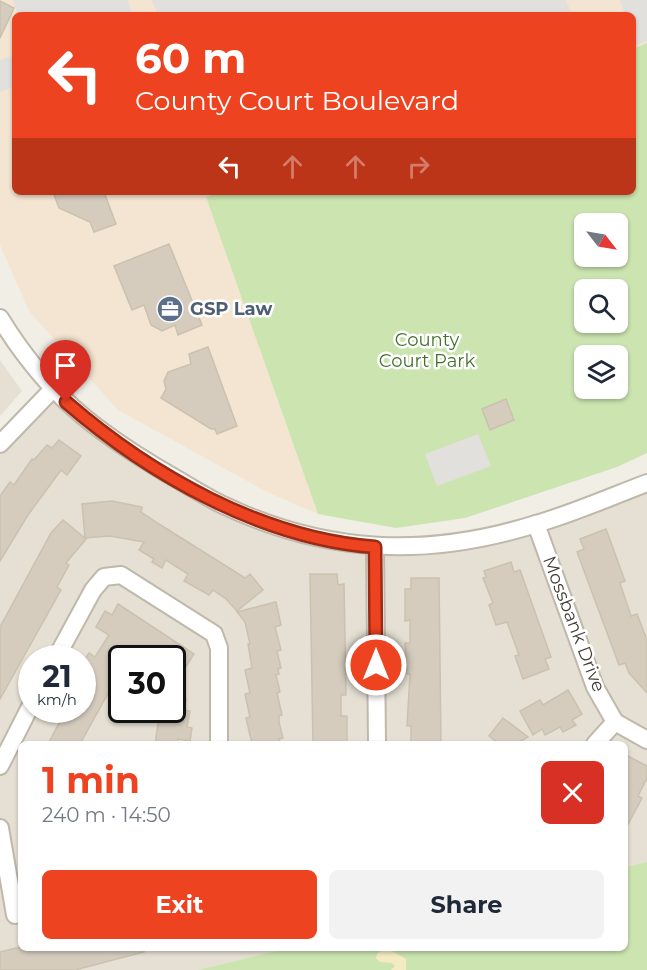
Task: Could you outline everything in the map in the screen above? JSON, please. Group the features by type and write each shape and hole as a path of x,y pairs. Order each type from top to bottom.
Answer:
{"street":[{"path":"0,318 18,348 52,390 94,427 221,505 268,524 314,538 375,547 449,543 536,524 647,483"},
{"path":"0,444 52,390"},
{"name":"Mossbank Drive","path":"536,524 591,677 615,722"},
{"path":"375,547 377,741"},
{"path":"63,645 93,590 104,576 121,575 214,634 219,648 219,741"},
{"path":"598,741 615,722 647,740"},
{"path":"0,766 22,723"},
{"path":"0,828 12,916"}],"shaded area":[{"path":"0,0 647,0 647,43 636,48 636,12 12,12 12,195 212,195 206,197 318,514 269,493 118,410 29,311 0,245"},
{"path":"13,0 128,0 132,12 17,12"},
{"path":"152,0 566,0 571,12 157,12"},
{"path":"620,0 647,0 647,41 636,45 636,12 624,12"},
{"path":"12,56 12,87 0,92 0,60"},
{"path":"0,360 22,391 0,416"},
{"path":"52,390 158,468 314,538 449,543 647,483 647,862 628,867 628,741 18,741 18,951 276,951 197,970 0,970 0,444"},
{"path":"478,434 491,466 437,486 425,454"}],"green space":[{"name":"County Court Park","path":"647,43 647,453 617,467 465,518 396,528 318,514 206,197 212,195 636,195 636,48"},
{"path":"647,862 647,970 197,970 276,951 628,951 628,867"}],"sand":[{"path":"381,951 392,951 406,959 406,970 391,970 395,966 392,963 380,962 376,958"}],"building":[{"path":"0,1 14,8 0,38"},
{"path":"54,195 105,195 116,224 94,232 90,222 59,208"},
{"path":"169,244 202,325 178,335 175,325 162,331 151,325 144,305 132,310 114,266"},
{"path":"208,347 237,426 217,434 215,429 211,429 161,398 166,389 164,381 168,372 191,364 189,354"},
{"path":"506,399 514,420 490,430 482,409"},
{"path":"59,440 81,456 67,475 61,470 28,515 0,561 0,496 10,482 14,485 32,459 34,460 47,445 52,448"},
{"path":"112,501 142,507 141,512 245,578 250,574 263,590 237,611 213,590 209,595 184,581 188,574 166,560 162,568 152,562 154,559 139,550 144,542 110,536 85,538 82,504"},
{"path":"63,520 86,539 66,563 69,565 57,587 61,590 30,645 18,645 18,667 0,699 0,627 51,533"},
{"path":"606,529 625,581 620,583 631,616 637,614 647,640 647,693 629,673 625,663 619,665 577,552 584,549 580,539"},
{"path":"511,562 514,572 520,570 551,657 545,659 549,669 523,679 515,656 519,655 507,622 496,625 489,605 493,603 483,578 486,577 484,571"},
{"path":"310,574 337,574 338,585 344,584 346,695 341,695 341,716 347,716 347,741 313,741"},
{"path":"411,578 439,578 441,741 411,741 411,726 407,726 410,674 407,674 405,643 410,643 410,620 405,621 405,589 411,589"},
{"path":"276,602 281,625 275,627 281,650 277,651 281,668 278,669 279,674 276,675 282,715 279,716 279,722 283,738 279,739 280,741 251,741 246,718 250,717 245,694 250,693 245,670 252,668 248,644 250,644 245,622 237,612"},
{"path":"118,604 180,645 108,645 108,693 96,715 96,655 109,635 96,627 105,611 112,615"},
{"path":"186,649 194,654 186,667"},
{"path":"568,690 582,714 572,720 576,725 563,732 560,727 545,735 542,729 533,735 520,711 540,700 543,705"},
{"path":"186,710 190,711 187,727 192,728 190,741 178,739 178,741 155,741 158,723 186,723"},
{"path":"503,718 528,737 521,741 495,741 489,736"},
{"path":"59,723 92,723 82,741 50,741"},
{"path":"628,756 647,766 647,778 638,796 642,798 628,824"},
{"path":"16,948 18,951 144,951 75,970 0,970 0,952"}],"place":[{"name":"GSP Law","path":"170,309"}],"route":[{"path":"66,402 94,427 221,505 268,524 314,538 352,546 375,547 376,665"}]}
